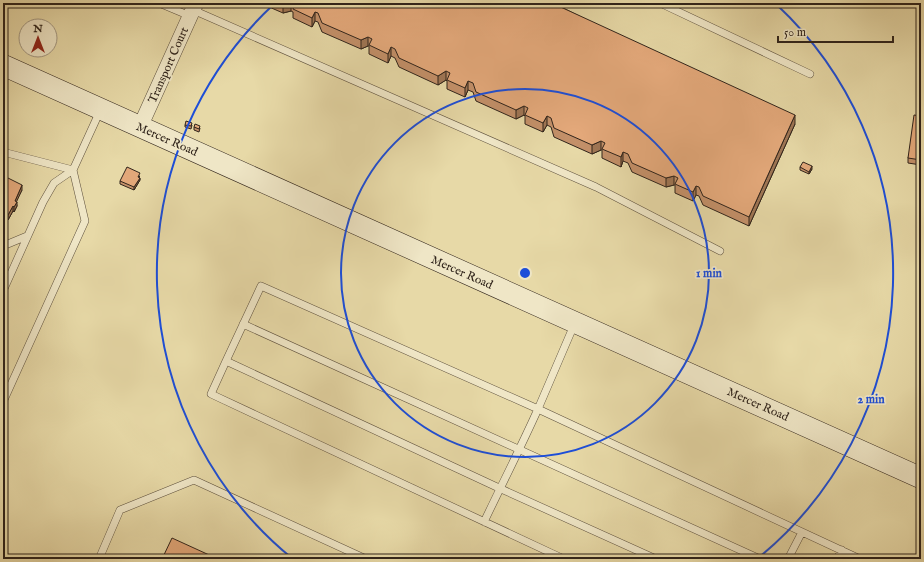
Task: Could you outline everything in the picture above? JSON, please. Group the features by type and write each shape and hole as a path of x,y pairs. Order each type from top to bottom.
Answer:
{"street":[{"name":"Transport Court","path":"140,127 193,10"},
{"name":"Mercer Road","path":"3,65 921,478"}],"lane":[{"path":"159,3 193,10 596,188 720,251"},
{"path":"660,3 810,74"},
{"path":"3,291 43,202 54,183 73,170 101,109"},
{"path":"3,152 73,170"},
{"path":"3,402 85,221 73,170"},
{"path":"3,246 27,236"},
{"path":"564,559 211,394 260,286 538,408 860,559"},
{"path":"484,522 499,488 520,451 575,323"},
{"path":"243,324 760,559"},
{"path":"226,361 656,559"},
{"path":"98,559 120,510 194,480 366,559"},
{"path":"788,559 802,532"},
{"path":"837,559 842,550"}],"building":[{"path":"294,3 552,3 795,115 749,217 703,196 699,187 696,186 693,192 675,184 678,178 674,176 666,178 632,163 628,154 623,152 621,157 602,149 605,143 601,141 592,145 554,128 551,118 547,116 543,123 525,115 528,108 524,106 516,110 476,92 473,83 468,81 465,88 447,80 450,73 446,71 438,76 399,58 395,49 391,47 388,54 369,45 372,39 368,37 361,40 322,23 318,13 315,12 312,18 293,9"},
{"path":"914,115 921,116 921,160 908,158"},
{"path":"186,121 192,123 191,126 185,125"},
{"path":"195,124 200,126 199,129 194,127"},
{"path":"803,162 812,166 809,172 800,167"},
{"path":"127,167 140,173 138,177 140,178 134,187 120,181"},
{"path":"6,177 22,185 15,201 17,202 8,215 3,213 3,182"},
{"path":"172,538 218,559 162,559"}]}
